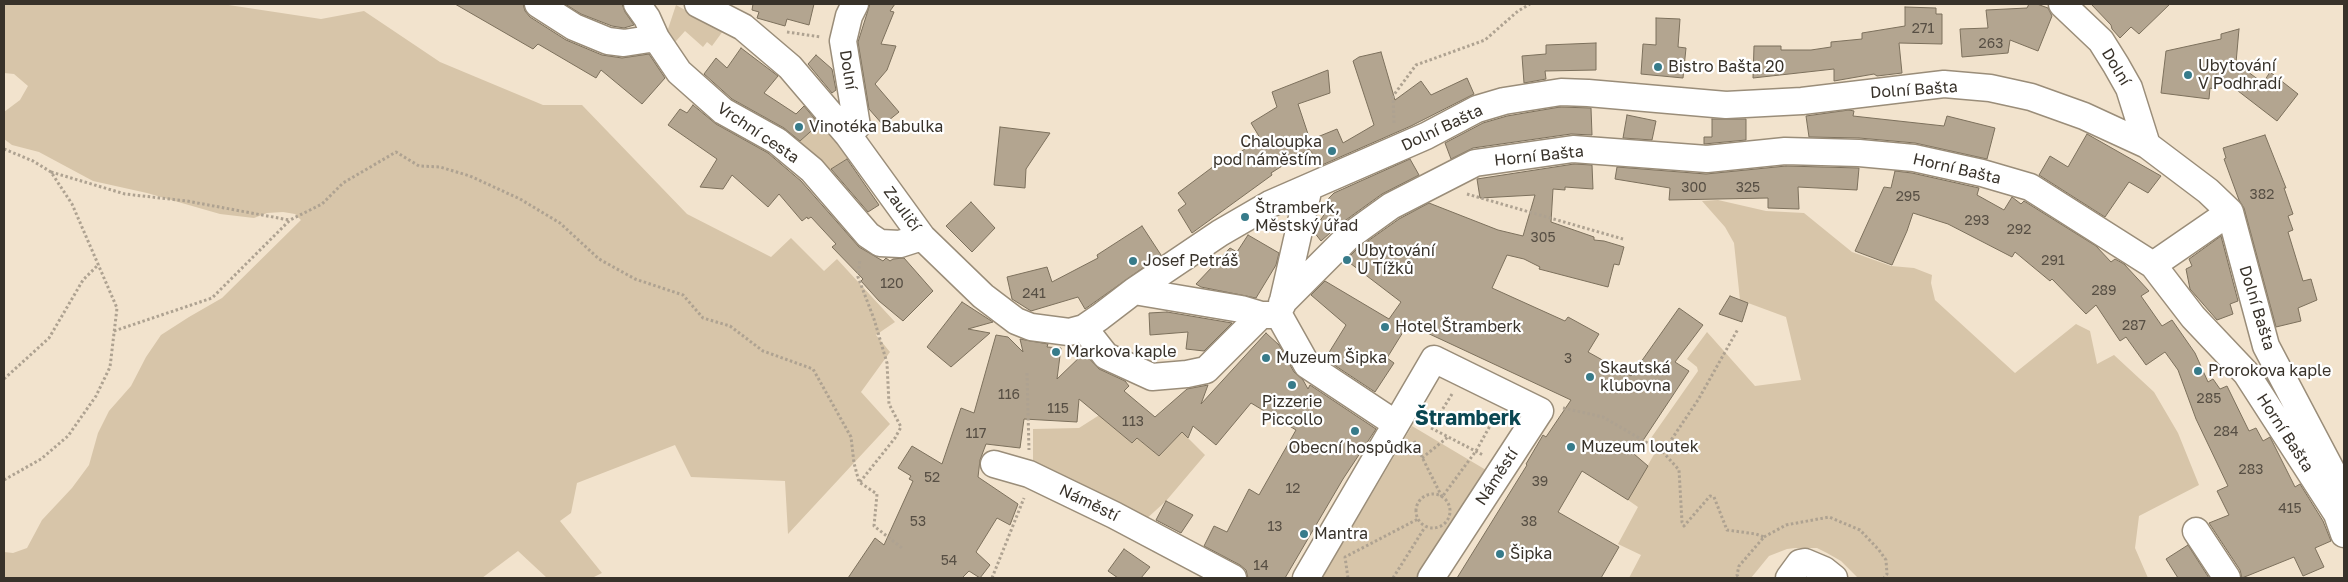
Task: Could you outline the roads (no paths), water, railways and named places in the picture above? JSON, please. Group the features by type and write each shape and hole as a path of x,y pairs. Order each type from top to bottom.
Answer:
{"street":[{"path":"538,4 574,27 608,41 624,43 656,38"},
{"name":"Vrchní cesta","path":"637,4 647,18 656,38 679,72 723,111 777,141 812,170 868,235 880,243 900,244 922,237"},
{"name":"Zauličí","path":"698,4 743,27 790,67 848,135 922,237 983,296 1016,321 1031,327 1069,332 1084,328 1134,290 1245,218 1309,187"},
{"name":"Dolní","path":"848,135 857,126 843,41 849,16 855,4"},
{"name":"Dolní","path":"2062,4 2101,41 2121,73 2129,88 2147,146"},
{"name":"Dolní Bašta","path":"1309,187 1426,136 1477,109 1504,101 1561,92 1726,105 1802,101 1944,84 1990,88 2031,98 2084,116 2147,146 2208,191 2230,212 2266,346 2341,499"},
{"name":"Horní Bašta","path":"1084,328 1106,356 1152,377 1206,370 1274,311 1348,237 1391,206 1432,183 1475,164 1573,149 1707,159 1785,151 1859,153 1914,158 1982,173 2030,187 2153,265 2193,317 2246,373 2341,499"},
{"path":"1306,578 1396,424 1307,365 1274,311 1309,187"},
{"path":"2153,265 2230,212"},
{"path":"1134,290 1241,309 1274,311"},
{"name":"Náměstí","path":"1396,424 1434,359 1540,411 1432,578"},
{"name":"Náměstí","path":"994,464 1029,474 1234,578"},
{"path":"2196,531 2227,578"},
{"path":"1789,578 1800,563 1804,562 1824,570 1834,578"}],"place":[{"name":"Bistro Bašta 20","path":"1658,67"},
{"name":"Ubytování V Podhradí","path":"2188,75"},
{"name":"Vinotéka Babulka","path":"799,127"},
{"name":"Chaloupka pod náměstím","path":"1332,151"},
{"name":"Štramberk, Městský úřad","path":"1245,217"},
{"name":"Ubytování U Tížků","path":"1347,260"},
{"name":"Josef Petráš","path":"1133,261"},
{"name":"Hotel Štramberk","path":"1385,327"},
{"name":"Markova kaple","path":"1056,352"},
{"name":"Muzeum Šipka","path":"1266,358"},
{"name":"Prorokova kaple","path":"2198,371"},
{"name":"Skautská klubovna","path":"1590,377"},
{"name":"Pizzerie Piccollo","path":"1292,385"},
{"name":"Obecní hospůdka","path":"1355,431"},
{"name":"Muzeum loutek","path":"1571,447"},
{"name":"Mantra","path":"1304,534"},
{"name":"Šipka","path":"1500,554"}],"district":[{"name":"Štramberk","path":"1468,418"}]}
